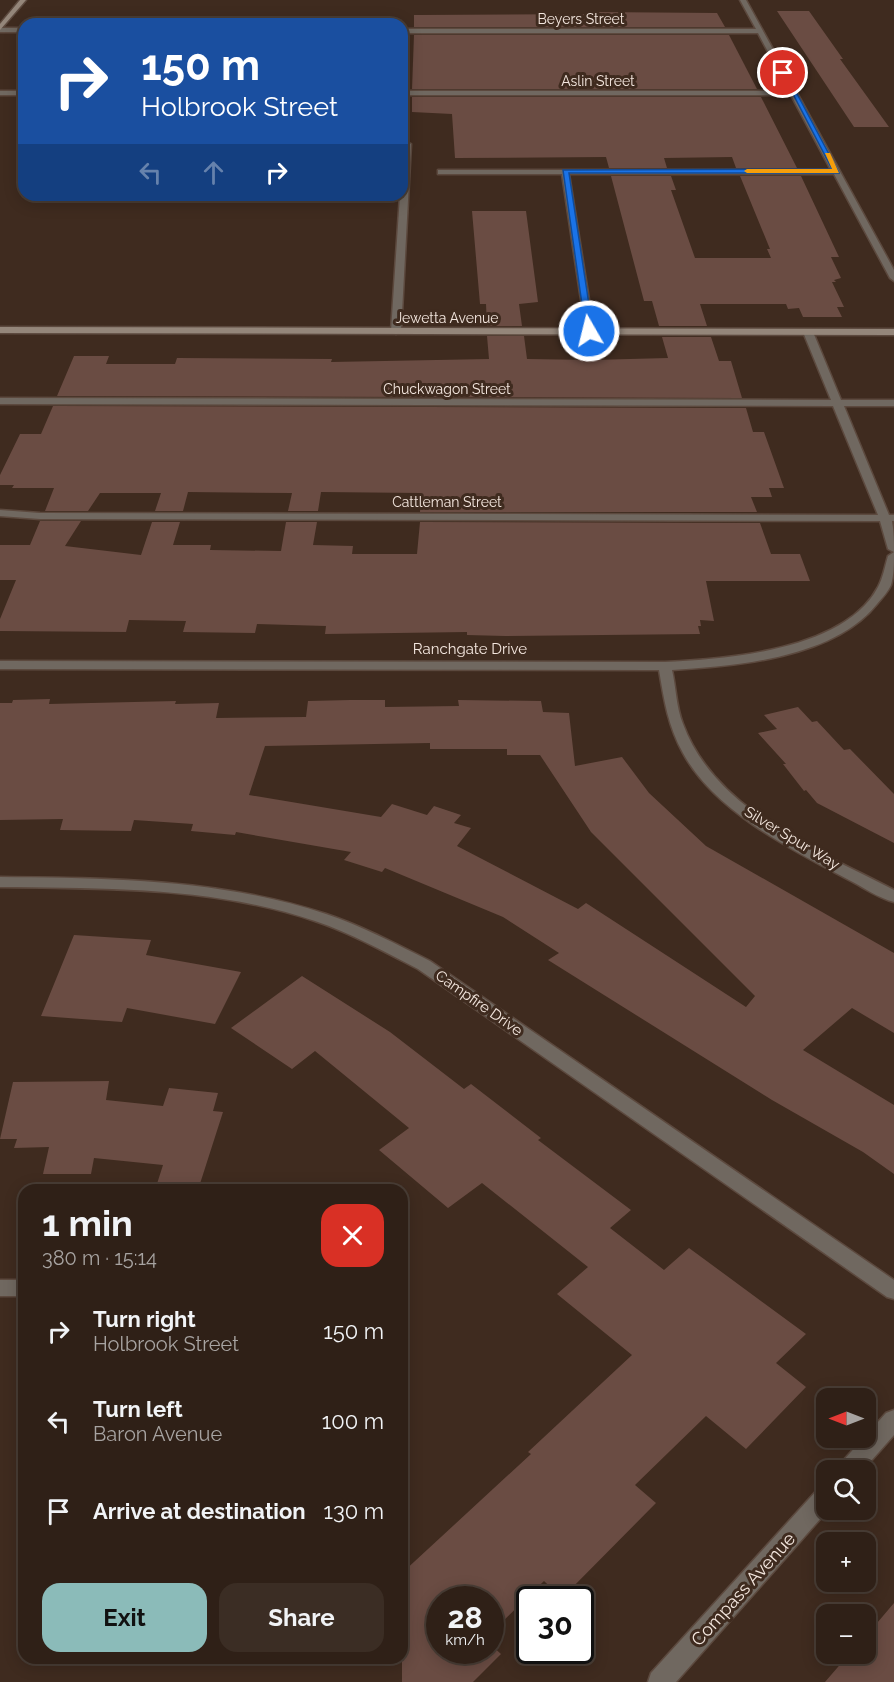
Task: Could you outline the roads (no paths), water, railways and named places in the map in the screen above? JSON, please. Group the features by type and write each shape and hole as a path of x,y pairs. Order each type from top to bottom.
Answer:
{"street":[{"path":"0,29 22,0"},
{"path":"743,0 894,278"},
{"path":"0,29 18,30"},
{"name":"Beyers Street","path":"408,31 760,31"},
{"path":"0,93 18,93"},
{"name":"Aslin Street","path":"408,93 794,93"},
{"path":"565,171 589,331"},
{"path":"441,172 837,171"},
{"path":"396,331 404,201"},
{"name":"Jewetta Avenue","path":"0,330 894,332"},
{"path":"808,332 889,518 894,549"},
{"name":"Chuckwagon Street","path":"0,401 894,403"},
{"name":"Cattleman Street","path":"0,513 40,516 889,518"},
{"name":"Ranchgate Drive","path":"0,664 665,666 713,664 759,657 799,646 834,631 861,614 881,594 892,573 894,556"},
{"name":"Silver Spur Way","path":"665,666 676,724 688,751 708,778 737,805 772,830 894,897"},
{"name":"Campfire Drive","path":"2,887 117,883 181,887 245,897 309,914 367,936 424,966 894,1291"},
{"path":"0,1288 18,1288"},
{"path":"858,1460 894,1420"},
{"name":"Compass Avenue","path":"660,1682 816,1507"}]}
